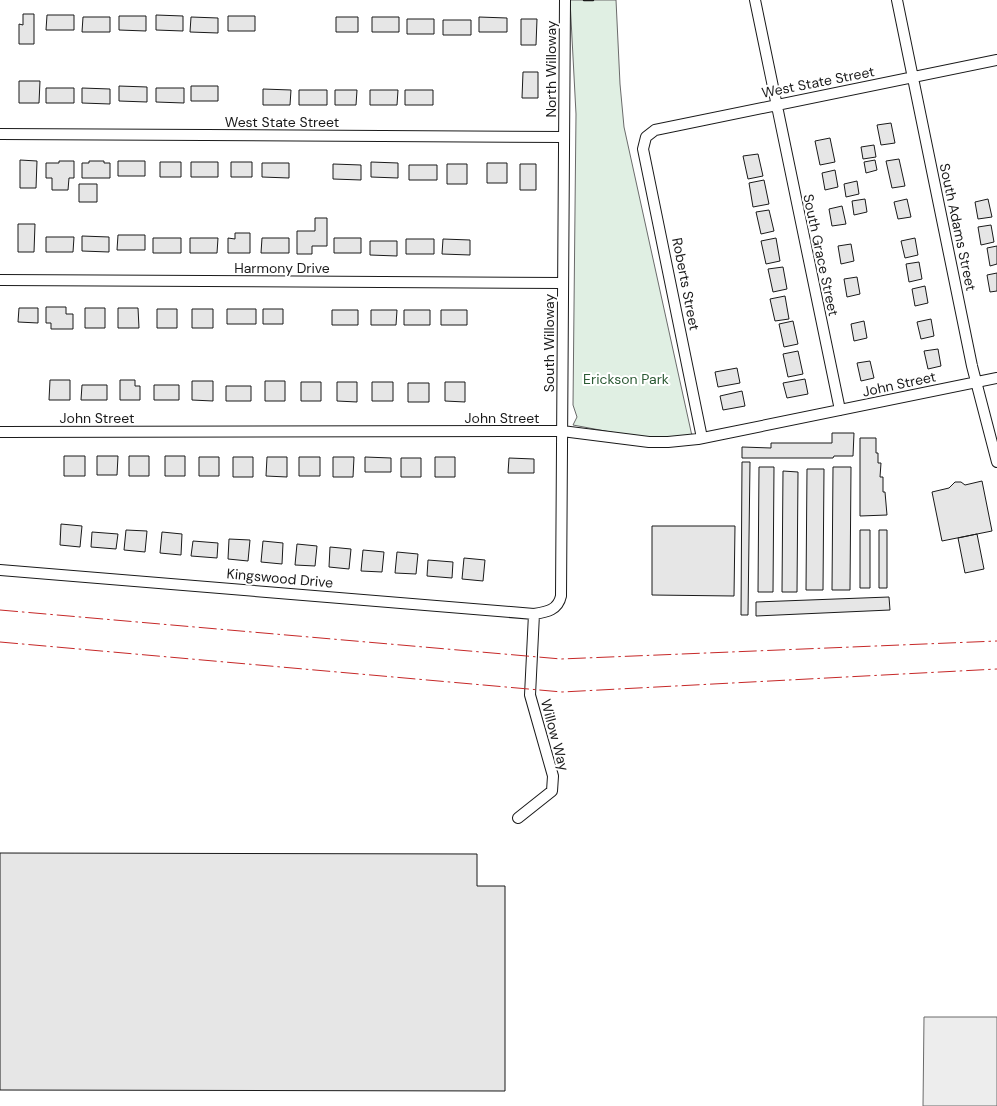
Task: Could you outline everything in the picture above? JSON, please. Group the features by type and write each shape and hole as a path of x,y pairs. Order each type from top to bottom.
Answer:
{"street":[{"name":"North Willoway","path":"564,137 565,0"},
{"name":"South Grace Street","path":"755,0 840,410"},
{"name":"South Adams Street","path":"897,0 972,366 997,462"},
{"name":"West State Street","path":"646,137 655,130 997,60"},
{"name":"West State Street","path":"0,134 564,137"},
{"name":"South Willoway","path":"556,606 560,602 561,596 564,137"},
{"name":"Roberts Street","path":"646,137 644,149 702,438"},
{"name":"Harmony Drive","path":"0,280 563,282"},
{"name":"John Street","path":"0,432 562,431 649,442 668,442 702,438 997,378"},
{"name":"Kingswood Drive","path":"0,570 534,614 546,612 556,606"},
{"name":"Willow Way","path":"518,818 552,791 553,776 530,695 534,614"}],"green space":[{"name":"Erickson Park","path":"570,0 616,0 624,127 692,436 648,439 573,425 577,417 573,405 576,114"}],"shaded area":[{"path":"924,1017 997,1017 997,1106 923,1106"}],"building":[{"path":"23,14 34,14 34,44 19,44 19,24 23,25"},
{"path":"47,15 74,15 74,30 46,30"},
{"path":"156,15 183,16 183,31 156,30"},
{"path":"119,16 146,16 146,31 119,30"},
{"path":"228,16 255,16 255,31 228,31"},
{"path":"83,17 110,17 110,32 82,32"},
{"path":"191,17 218,18 218,33 190,32"},
{"path":"336,17 358,17 358,32 336,32"},
{"path":"372,17 399,17 399,32 372,32"},
{"path":"479,17 507,18 507,32 479,32"},
{"path":"407,19 434,19 434,34 407,34"},
{"path":"521,19 537,19 536,45 521,45"},
{"path":"443,20 471,20 471,35 443,35"},
{"path":"523,72 538,72 538,98 522,98"},
{"path":"19,81 40,81 39,103 19,103"},
{"path":"119,86 147,87 147,102 119,101"},
{"path":"191,86 218,86 218,101 191,101"},
{"path":"46,88 74,88 74,103 46,103"},
{"path":"82,88 110,89 110,104 82,103"},
{"path":"156,88 184,88 184,103 156,102"},
{"path":"263,89 291,90 290,105 263,105"},
{"path":"299,90 327,90 327,105 299,105"},
{"path":"335,90 357,90 356,105 335,105"},
{"path":"370,90 398,90 397,105 370,105"},
{"path":"405,90 433,90 433,105 405,105"},
{"path":"891,123 895,143 881,145 877,125"},
{"path":"830,138 835,162 820,165 815,141"},
{"path":"874,145 876,157 863,159 861,147"},
{"path":"758,154 763,176 748,179 743,156"},
{"path":"899,159 905,186 892,188 886,161"},
{"path":"20,160 37,161 36,188 20,188"},
{"path":"875,160 877,170 866,173 864,162"},
{"path":"59,161 74,161 74,178 69,178 68,190 52,190 52,178 46,178 46,163 59,163"},
{"path":"89,161 110,163 110,178 82,178 82,163 89,163"},
{"path":"118,161 145,161 145,176 118,176"},
{"path":"160,162 181,162 181,177 160,177"},
{"path":"191,162 218,162 218,177 191,177"},
{"path":"231,162 252,162 252,177 231,177"},
{"path":"371,162 398,163 398,178 371,177"},
{"path":"262,163 289,163 289,178 262,177"},
{"path":"487,163 507,163 507,183 487,183"},
{"path":"333,164 361,165 361,180 333,179"},
{"path":"447,164 467,164 467,184 447,184"},
{"path":"520,164 536,164 536,190 520,190"},
{"path":"409,165 437,165 437,180 409,180"},
{"path":"835,170 838,187 825,190 822,173"},
{"path":"764,180 769,204 753,207 749,183"},
{"path":"857,181 859,194 846,197 844,184"},
{"path":"79,184 97,184 97,202 79,202"},
{"path":"865,199 867,212 854,215 852,201"},
{"path":"907,199 911,217 898,219 894,202"},
{"path":"988,199 992,217 978,219 975,202"},
{"path":"842,206 846,224 832,226 829,209"},
{"path":"769,210 774,231 761,234 756,212"},
{"path":"315,218 327,218 327,246 312,246 312,254 297,254 297,231 315,231"},
{"path":"18,224 35,224 34,252 18,252"},
{"path":"991,225 994,242 981,245 978,227"},
{"path":"235,233 250,233 250,253 228,253 228,238 235,239"},
{"path":"118,235 145,235 145,250 117,250"},
{"path":"82,236 109,237 109,252 82,251"},
{"path":"46,237 74,237 73,252 46,252"},
{"path":"153,238 181,238 181,253 153,253"},
{"path":"190,238 218,238 217,253 190,253"},
{"path":"262,238 289,238 289,253 261,253"},
{"path":"334,238 361,238 361,253 334,253"},
{"path":"776,238 780,261 766,264 761,241"},
{"path":"915,238 918,255 905,258 901,241"},
{"path":"406,239 434,239 434,254 406,254"},
{"path":"443,239 470,240 470,255 442,254"},
{"path":"370,241 397,241 397,256 370,255"},
{"path":"851,244 854,261 841,264 838,246"},
{"path":"997,246 997,264 990,266 987,248"},
{"path":"919,262 922,279 909,282 906,264"},
{"path":"783,267 787,289 773,292 768,269"},
{"path":"997,273 997,291 990,292 987,275"},
{"path":"857,277 860,294 847,297 844,279"},
{"path":"925,286 928,303 915,306 912,289"},
{"path":"785,296 789,319 775,321 770,299"},
{"path":"46,307 66,307 66,314 73,314 73,329 51,329 51,323 46,323"},
{"path":"19,308 38,308 38,323 18,322"},
{"path":"85,308 105,308 105,328 85,328"},
{"path":"118,308 138,308 139,328 118,328"},
{"path":"157,309 177,309 177,328 157,328"},
{"path":"192,309 213,309 213,328 192,328"},
{"path":"227,309 256,309 256,324 227,324"},
{"path":"263,309 283,309 283,324 263,324"},
{"path":"332,310 358,310 358,325 332,325"},
{"path":"371,310 397,310 396,325 371,325"},
{"path":"404,310 430,310 430,325 404,325"},
{"path":"441,310 467,310 467,325 441,325"},
{"path":"931,319 934,336 921,339 917,322"},
{"path":"793,321 798,344 784,347 779,324"},
{"path":"864,321 867,338 854,341 851,324"},
{"path":"938,349 941,366 928,369 924,351"},
{"path":"798,351 803,374 788,377 783,354"},
{"path":"870,361 874,378 861,381 857,363"},
{"path":"737,368 740,383 718,387 715,372"},
{"path":"805,379 808,394 787,398 783,383"},
{"path":"50,380 70,380 70,400 49,400"},
{"path":"120,380 135,380 135,386 140,386 140,400 120,400"},
{"path":"192,381 213,381 213,401 192,400"},
{"path":"265,381 285,381 285,401 265,401"},
{"path":"301,382 321,382 321,401 301,401"},
{"path":"337,382 357,382 357,402 337,401"},
{"path":"372,382 393,382 393,401 372,401"},
{"path":"445,382 465,382 465,402 445,401"},
{"path":"408,383 429,383 429,402 408,402"},
{"path":"82,385 107,385 107,400 81,400"},
{"path":"154,385 179,385 179,400 154,400"},
{"path":"226,386 251,386 251,401 226,401"},
{"path":"742,391 745,406 723,410 720,396"},
{"path":"832,433 854,433 853,456 834,456 833,458 742,458 742,447 771,448 771,443 832,443"},
{"path":"860,438 876,438 876,453 878,453 878,463 881,463 880,477 883,477 883,492 885,492 887,515 860,516"},
{"path":"64,456 85,456 85,476 64,476"},
{"path":"97,456 118,456 117,475 97,475"},
{"path":"129,456 149,456 149,476 129,476"},
{"path":"165,456 185,456 185,476 165,476"},
{"path":"199,457 219,457 219,476 199,476"},
{"path":"233,457 253,457 253,477 233,477"},
{"path":"267,457 287,457 287,477 266,476"},
{"path":"299,457 320,457 320,476 299,476"},
{"path":"333,457 354,457 353,477 333,477"},
{"path":"365,457 391,458 391,472 365,472"},
{"path":"435,457 455,457 455,477 435,477"},
{"path":"401,458 421,458 421,477 401,477"},
{"path":"509,458 534,459 534,473 508,473"},
{"path":"742,462 750,462 748,615 741,615"},
{"path":"759,467 774,467 773,592 758,592"},
{"path":"833,467 851,467 850,590 832,590"},
{"path":"807,469 824,469 823,590 806,590"},
{"path":"783,471 798,472 797,592 782,592"},
{"path":"982,481 992,531 942,541 932,492 949,488 955,482 961,482 965,485"},
{"path":"61,524 82,526 80,547 60,545"},
{"path":"652,526 735,526 734,596 652,595"},
{"path":"126,530 147,531 145,552 124,550"},
{"path":"860,530 870,530 870,588 860,588"},
{"path":"879,530 887,530 887,588 879,588"},
{"path":"92,532 118,534 116,549 91,547"},
{"path":"162,532 182,534 181,555 160,553"},
{"path":"977,534 984,569 965,573 958,538"},
{"path":"229,539 250,540 248,561 228,559"},
{"path":"193,541 218,543 217,558 191,556"},
{"path":"263,541 283,543 282,564 261,562"},
{"path":"297,544 317,546 315,566 295,565"},
{"path":"330,547 351,549 349,569 329,567"},
{"path":"363,550 384,552 382,572 361,571"},
{"path":"397,552 418,554 416,574 395,573"},
{"path":"464,558 485,560 483,581 462,579"},
{"path":"428,560 453,562 452,578 427,576"},
{"path":"889,597 890,610 756,616 756,602"},
{"path":"0,853 477,854 477,886 505,886 505,1091 0,1090"}],"wall":[{"path":"584,0 593,0"}],"power":[{"path":"0,610 561,659 997,641"},
{"path":"0,642 562,692 997,669"}]}
